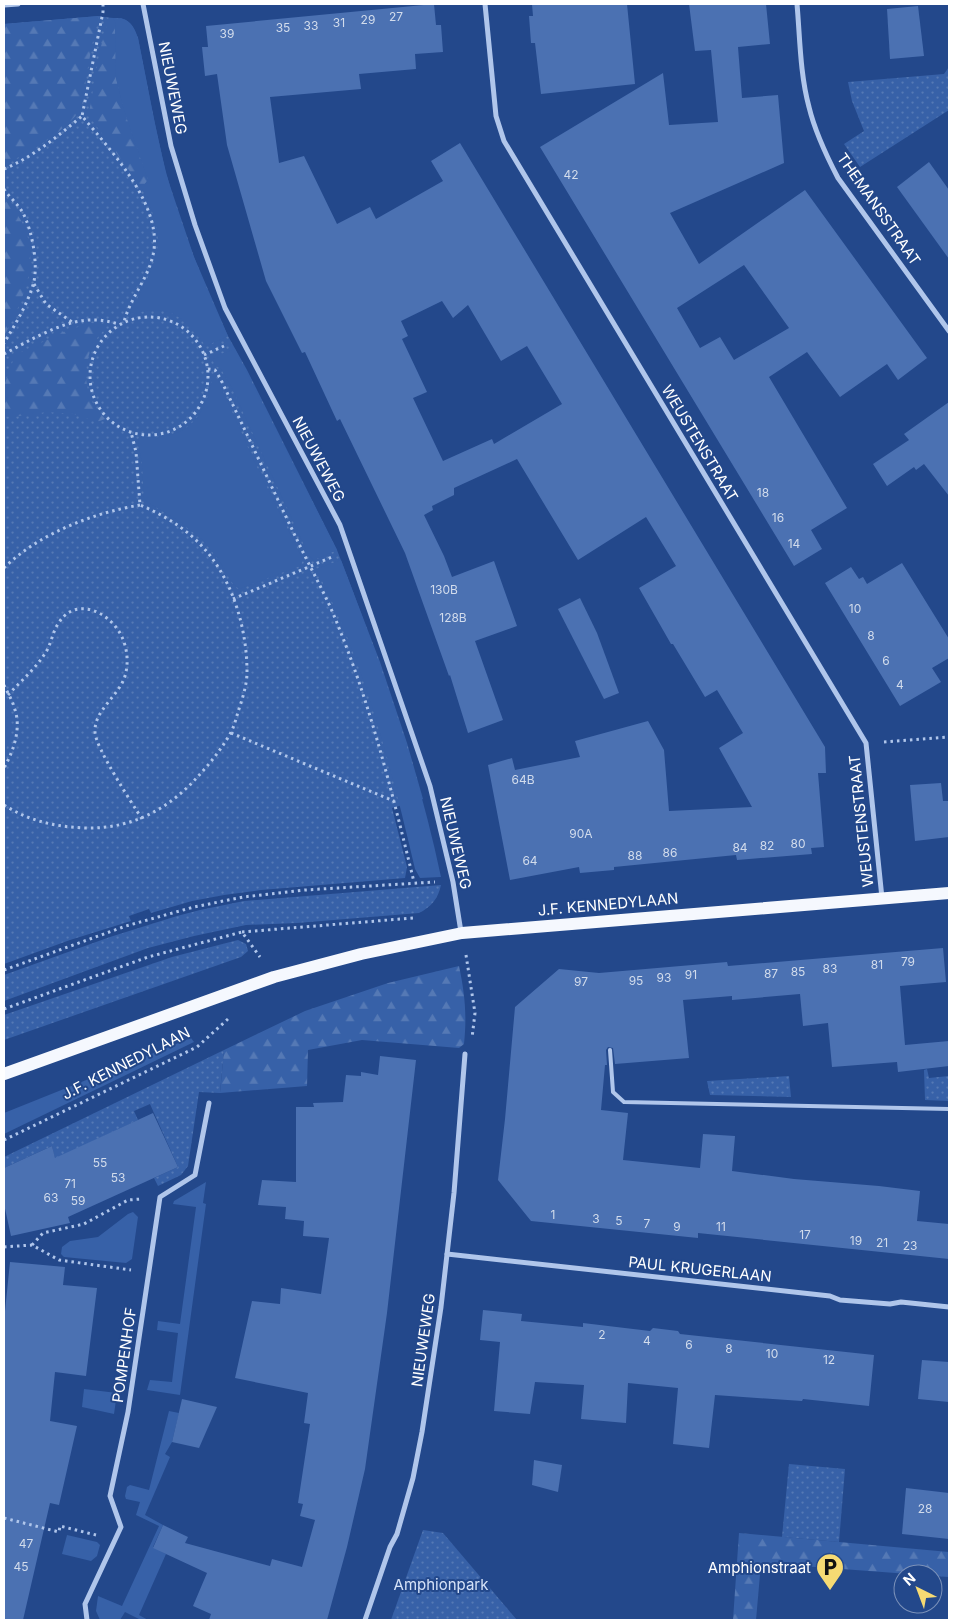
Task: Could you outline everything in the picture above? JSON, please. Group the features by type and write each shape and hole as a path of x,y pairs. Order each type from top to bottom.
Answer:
{"main road":[{"name":"J.F. KENNEDYLAAN","path":"4,1074 274,977 361,954 462,932 949,893"}],"street":[{"path":"4,5 18,4"},
{"name":"NIEUWEWEG","path":"143,4 171,146 195,225 224,308 340,525 430,786 453,882 462,932"},
{"name":"WEUSTENSTRAAT","path":"486,4 496,116 504,141 866,743 882,898"},
{"name":"THEMANSSTRAAT","path":"797,4 804,86 809,107 826,154 838,178 949,331"},
{"name":"NIEUWEWEG","path":"365,1620 390,1547 398,1534 413,1478 428,1395 454,1193 466,1054"},
{"path":"160,1197 195,1176 209,1102"},
{"name":"POMPENHOF","path":"87,1620 85,1604 121,1527 110,1496 128,1412 160,1197"},
{"name":"PAUL KRUGERLAAN","path":"447,1254 830,1296 840,1300 890,1304 901,1302 949,1307"}],"lane":[{"path":"610,1050 614,1092 624,1102 949,1109"}],"path":[{"path":"4,169 40,149 82,116 103,4"},
{"path":"82,116 115,155 134,183 145,202 154,232 155,248 152,261 128,308 124,322"},
{"path":"4,188 22,210 28,224 35,269 34,284 16,325 4,343"},
{"path":"34,284 46,304 73,323"},
{"path":"137,317 157,317 175,322 191,334 202,350 208,369 207,388 203,398 199,406 186,421 169,431 150,435 131,432 114,424 100,410 92,392 90,372 93,353 104,337 124,322 137,317"},
{"path":"4,354 50,331 73,323 94,319 119,324"},
{"path":"208,369 215,370 220,378 340,629 371,718 414,882"},
{"path":"131,432 136,452 140,505"},
{"path":"4,568 36,544 66,527 116,509 140,505 158,512 196,540 214,560 226,582 240,618 247,674 241,702 231,732 213,759 189,788 160,810 142,819 122,824 94,828 64,828 39,822 12,811 4,805"},
{"path":"233,599 348,549"},
{"path":"8,695 45,654 61,618 81,608 94,609 115,626 126,648 125,676 120,687 100,714 94,734 118,780 142,819"},
{"path":"4,685 15,707 17,720 17,736 4,768"},
{"path":"231,732 394,801"},
{"path":"866,743 949,737"},
{"path":"4,970 126,926 194,907 243,897 305,890 414,882 453,882"},
{"path":"4,1009 148,957 242,932 421,917"},
{"path":"242,932 274,977"},
{"path":"462,932 475,1013 471,1046 466,1054"},
{"name":"J.F. KENNEDYLAAN","path":"4,1140 197,1047 232,1015"},
{"path":"32,1245 42,1233 84,1224 128,1200 160,1197"},
{"path":"4,1248 32,1245 59,1260 149,1273"},
{"path":"4,1518 59,1532 60,1526 115,1540"}],"green space":[{"path":"99,16 119,18 127,21 131,24 138,38 166,174 194,257 228,336 337,550 380,662 407,743 423,799 392,808 407,867 405,878 261,890 192,901 151,913 149,909 129,916 131,921 70,940 4,964 4,24"},
{"path":"99,16 89,59 83,99 77,114 59,132 23,155 4,163 4,24"},
{"path":"121,18 132,25 138,38 158,139 178,214 193,255 228,336 206,346 191,328 176,315 157,310 130,313 154,264 158,237 150,205 140,185 144,185 148,180 123,107 116,78 115,21 113,19"},
{"path":"113,19 115,21 116,78 123,107 148,180 144,185 140,185 92,120 89,113 100,50 108,21"},
{"path":"949,67 949,110 860,167 844,144 864,131 852,101 848,82 944,74"},
{"path":"4,199 18,215 26,232 30,249 30,266 27,284 21,301 4,336"},
{"path":"90,323 103,324 106,328 93,345 89,355 86,376 90,397 105,419 97,422 74,414 47,412 13,417 4,416 4,386 15,355 66,331"},
{"path":"235,349 337,550 314,560 309,556 231,386 221,369 213,361 215,356"},
{"path":"212,380 218,380 254,461 303,560 300,566 239,589 233,584 220,562 203,540 177,520 147,502 144,498 139,438 171,435 189,426 202,410"},
{"path":"341,560 410,756 441,877 420,878 415,869 386,754 363,678 349,641 316,569"},
{"path":"4,693 11,716 11,731 4,754"},
{"path":"441,885 433,902 419,913 297,923 246,925 194,936 148,948 4,1001 4,975 110,937 177,916 244,901"},
{"path":"238,940 246,944 248,951 241,957 4,1040 4,1015 172,957"},
{"path":"459,966 464,996 465,1024 464,1044 459,1048 362,1040 308,1050 307,1086 220,1093 224,1050 305,1011 388,983"},
{"path":"191,1038 194,1042 4,1134 4,1113"},
{"path":"224,1050 220,1093 199,1092 188,1166 181,1175 158,1186 154,1178 178,1167 150,1104 134,1111 138,1120 55,1159 52,1146 4,1168 4,1157"},
{"path":"927,1069 929,1078 949,1076 949,1101 925,1100 924,1070"},
{"path":"789,1076 791,1097 710,1095 707,1081"},
{"path":"206,1182 203,1203 206,1204 180,1395 147,1390 150,1380 172,1382 178,1333 157,1330 158,1321 180,1324 196,1207 173,1204 174,1201"},
{"path":"133,1212 138,1217 132,1259 126,1263 64,1257 61,1254 62,1247 70,1241 98,1237"},
{"path":"84,1389 117,1393 114,1414 82,1407"},
{"path":"169,1411 179,1413 172,1442 165,1454 170,1457 145,1515 163,1525 153,1547 166,1554 139,1615 148,1620 141,1620 125,1612 120,1620 100,1620 96,1611 98,1596 122,1606 159,1526 136,1515 140,1502 126,1499 125,1496 127,1487 130,1485 149,1490"},
{"path":"789,1464 845,1469 839,1542 782,1537"},
{"name":"Amphionpark","path":"423,1530 443,1533 517,1620 391,1620"},
{"path":"739,1533 949,1552 949,1577 943,1577 943,1564 893,1564 893,1573 761,1563 756,1620 733,1620"},
{"path":"67,1535 97,1542 100,1545 97,1556 91,1561 62,1554"}],"building":[{"path":"434,4 436,25 441,25 443,52 415,54 416,69 359,74 361,89 270,97 279,163 304,156 337,224 370,207 376,219 443,181 431,161 460,143 825,747 826,773 818,773 824,847 811,848 812,854 737,860 736,855 614,867 614,870 580,873 579,867 510,880 488,765 512,758 515,770 580,757 575,741 648,721 664,750 669,811 752,807 719,748 743,733 717,690 705,697 673,644 671,644 639,588 676,566 646,517 578,560 517,459 454,488 454,495 432,506 433,510 424,515 452,577 494,561 517,626 475,641 503,720 468,733 450,675 405,553 340,419 337,421 305,352 302,353 266,281 227,145 217,74 205,76 202,47 208,47 206,26","holes":["442,301 453,318 468,305 501,361 527,346 562,404 494,444 492,439 443,461 413,398 427,392 402,339 408,336 401,321"]},
{"path":"532,4 627,4 635,84 541,94 535,43 531,43 529,16 533,16"},
{"path":"689,4 766,4 770,44 738,47 742,98 778,95 784,163 670,213 699,264 805,190 927,358 898,380 887,364 840,397 807,352 769,377 847,508 811,530 822,549 794,566 540,147 663,73 669,125 718,122 711,50 695,51","holes":["744,265 789,328 734,360 720,337 700,348 677,308"]},
{"path":"918,6 924,56 890,59 887,9"},
{"path":"929,162 949,190 949,259 897,187"},
{"path":"949,402 949,496 924,464 916,470 914,467 887,486 873,464 909,440 904,434"},
{"path":"902,563 949,639 949,658 932,668 941,682 900,706 825,583 851,567 859,579 863,577 867,584"},
{"path":"580,598 597,633 619,693 604,699 558,609"},
{"path":"941,783 943,801 949,801 949,837 915,841 910,785"},
{"path":"943,948 946,982 900,986 905,1045 949,1041 949,1066 898,1072 897,1062 832,1067 828,1023 803,1026 800,994 732,1000 732,996 683,1000 689,1058 615,1064 613,1048 608,1047 606,1050 607,1065 605,1065 601,1110 628,1113 623,1160 700,1168 703,1134 735,1136 732,1171 920,1191 917,1221 949,1224 949,1259 698,1233 698,1238 531,1221 498,1180 515,1007 559,969 599,973 727,962 728,966"},
{"path":"380,1056 416,1060 387,1313 365,1469 347,1547 327,1620 209,1620 211,1614 193,1606 207,1573 153,1548 163,1525 188,1537 185,1543 270,1566 272,1559 302,1567 315,1520 300,1516 303,1504 298,1503 310,1424 304,1423 308,1393 235,1378 252,1301 280,1304 281,1288 321,1294 329,1238 303,1236 304,1221 285,1219 286,1207 258,1205 262,1180 296,1182 296,1107 314,1107 313,1103 343,1102 346,1075 361,1076 361,1072 378,1075"},
{"path":"153,1113 178,1167 68,1217 70,1223 11,1236 4,1204 4,1168 52,1146 55,1158"},
{"path":"10,1262 65,1267 63,1285 97,1288 86,1376 55,1372 50,1421 77,1426 59,1505 50,1503 23,1620 4,1620 4,1321"},
{"path":"483,1310 522,1314 521,1321 583,1327 583,1323 650,1331 653,1328 678,1331 680,1334 874,1355 869,1406 803,1399 802,1401 715,1395 709,1448 673,1444 678,1388 628,1383 626,1423 581,1419 584,1385 535,1382 530,1414 494,1411 500,1342 480,1340"},
{"path":"922,1360 949,1362 949,1402 918,1399"},
{"path":"182,1399 217,1407 199,1448 172,1442"},
{"path":"534,1460 562,1465 558,1492 532,1485"},
{"path":"906,1488 949,1493 949,1539 902,1534"}],"place":[{"name":"Amphionstraat","path":"830,1591"}]}
